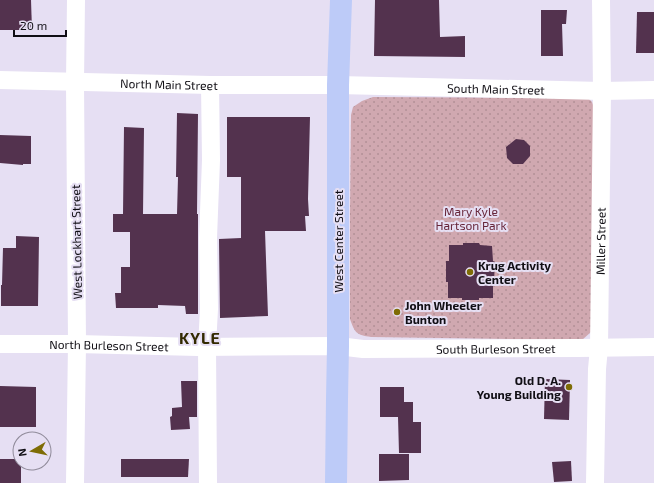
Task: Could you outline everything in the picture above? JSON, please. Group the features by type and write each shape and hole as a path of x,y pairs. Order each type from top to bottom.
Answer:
{"main road":[{"name":"West Center Street","path":"336,483 336,399 338,346 338,85 341,0"}],"street":[{"name":"West Lockhart Street","path":"75,483 77,344 75,82 76,0"},
{"name":"Miller Street","path":"596,483 602,91 601,0"},
{"name":"North Main Street","path":"0,80 210,85 338,85"},
{"path":"208,483 206,346 209,309 208,238 211,160 210,85"},
{"name":"South Main Street","path":"338,85 602,91 654,90"},
{"name":"North Burleson Street","path":"0,344 338,346"},
{"name":"South Burleson Street","path":"338,346 363,349 654,347"}],"green space":[{"name":"Mary Kyle Hartson Park","path":"373,97 588,98 592,102 594,108 591,332 582,340 371,337 359,334 355,330 350,319 351,115 353,107 362,101"}],"building":[{"path":"0,0 31,0 32,30 0,30"},
{"path":"375,0 439,0 440,37 465,36 465,57 374,56"},
{"path":"541,10 567,10 566,24 562,24 563,56 541,56"},
{"path":"637,12 654,12 654,53 636,53"},
{"path":"177,113 198,114 198,314 186,314 185,306 158,305 158,308 116,308 115,293 121,293 121,267 130,267 130,232 113,232 113,214 123,214 124,127 144,128 143,214 177,214"},
{"path":"227,117 310,117 309,216 305,216 306,231 265,231 268,316 220,318 219,239 241,238 241,177 227,177"},
{"path":"0,135 31,136 31,164 23,165 0,163"},
{"path":"516,139 524,140 530,146 530,156 523,164 513,164 507,158 506,147"},
{"path":"16,236 39,237 38,306 1,306 3,248 16,248"},
{"name":"Krug Activity Center","path":"463,243 479,243 480,245 492,246 493,261 495,262 493,298 462,300 462,298 448,298 446,261 449,261 449,245 463,245"},
{"path":"545,379 570,380 569,420 544,419"},
{"path":"181,381 197,381 197,417 189,417 190,429 171,430 170,417 172,416 172,408 182,407"},
{"path":"0,386 36,387 36,427 0,427"},
{"path":"380,387 404,387 404,402 413,402 413,422 421,422 421,453 399,453 398,417 380,417"},
{"path":"379,454 409,454 409,480 379,481"},
{"path":"0,459 12,459 12,471 21,471 21,483 0,483"},
{"path":"121,459 189,459 188,477 121,477"},
{"path":"571,461 572,481 554,482 552,462"}],"place":[{"name":"Krug Activity Center","path":"470,272"},
{"name":"John Wheeler Bunton","path":"397,312"},
{"name":"Old D. A. Young Building","path":"569,387"}],"district":[{"name":"KYLE","path":"200,337"}]}
